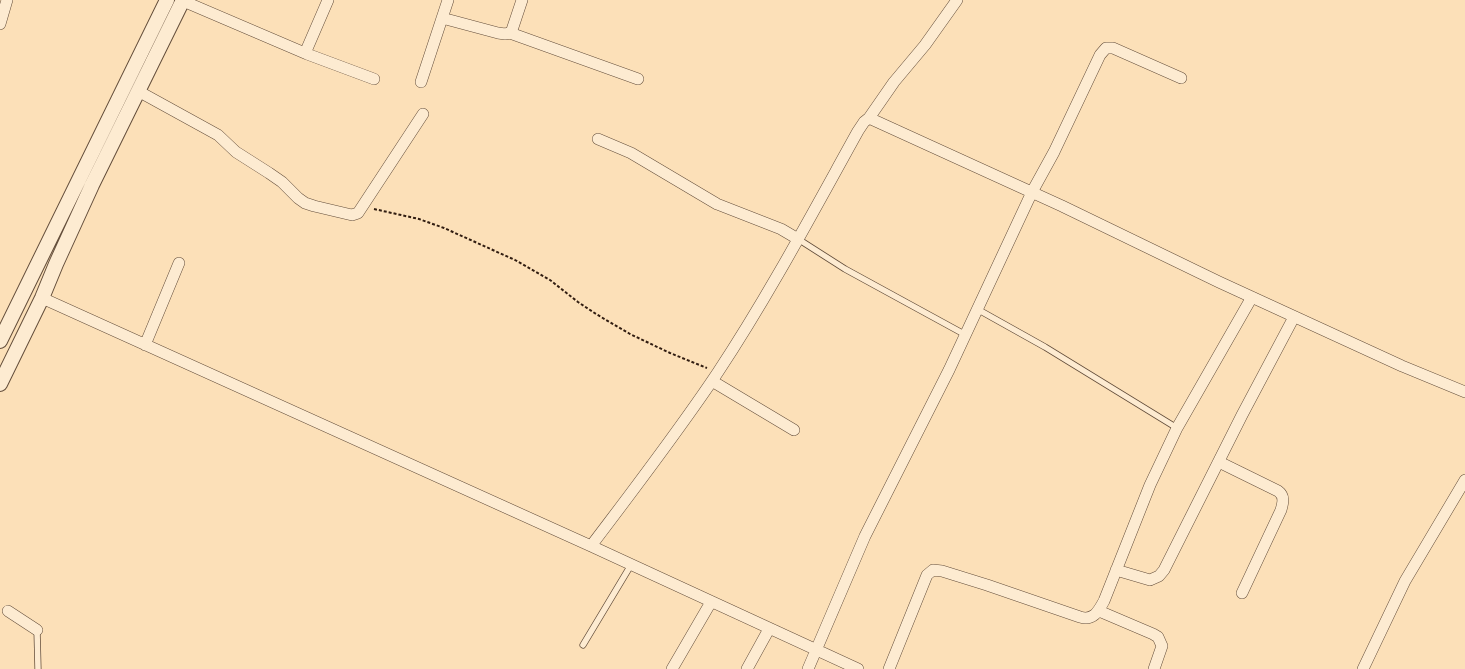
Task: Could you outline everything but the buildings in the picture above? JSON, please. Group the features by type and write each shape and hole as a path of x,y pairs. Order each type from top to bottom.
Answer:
{"street":[{"path":"0,24 7,0"},
{"path":"0,341 166,0"},
{"path":"307,54 306,51 328,0"},
{"path":"421,82 448,0"},
{"path":"510,34 522,0"},
{"path":"591,546 715,377 798,239 858,131 894,82 925,45 956,0"},
{"path":"0,384 42,298 92,185 183,1 307,54 374,79"},
{"path":"442,18 498,33 510,34 638,79"},
{"path":"808,669 865,536 949,370 964,334 1032,192 1054,152 1075,105 1104,50 1106,48 1113,48 1181,78"},
{"path":"138,91 218,135 236,152 282,182 305,203 352,215 358,213 363,206 424,114"},
{"path":"869,118 1032,192 1252,297 1402,366 1465,392"},
{"path":"598,139 631,153 717,204 781,229 798,239"},
{"path":"145,345 179,263"},
{"path":"889,669 927,575 933,570 942,571 1084,618 1093,617 1099,611 1150,485 1177,428 1252,297"},
{"path":"42,298 591,546 858,669"},
{"path":"1116,570 1150,580 1159,576 1164,570 1294,316"},
{"path":"715,377 794,430"},
{"path":"1219,462 1278,491 1283,497 1284,501 1242,593"},
{"path":"1363,669 1405,581 1465,480"},
{"path":"672,669 711,602"},
{"path":"8,611 37,630"},
{"path":"1099,611 1158,637 1162,646 1154,669"},
{"path":"747,669 769,629"}],"lane":[{"path":"798,239 845,269 964,334"},
{"path":"976,309 1052,350 1177,428"},
{"path":"583,645 631,565"},
{"path":"37,630 38,669"}],"path":[{"path":"363,206 444,228 508,257 550,280 578,302 630,334 715,377"}]}
